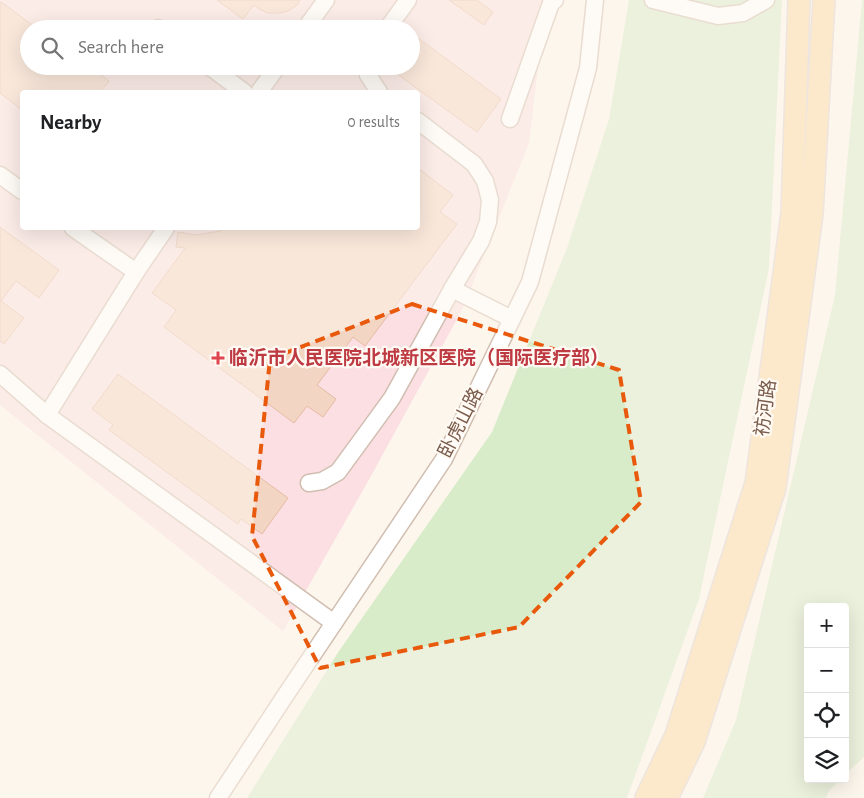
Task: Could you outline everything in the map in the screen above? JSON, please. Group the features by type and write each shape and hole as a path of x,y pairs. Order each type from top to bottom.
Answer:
{"main road":[{"name":"祊河路","path":"646,798 676,734 756,483 792,213 799,0"},
{"name":"祊河路","path":"667,798 694,742 775,488 812,214 824,0"}],"street":[{"path":"312,20 326,0"},
{"path":"394,20 408,0"},
{"path":"510,119 554,0"},
{"path":"654,0 718,16 743,13 766,0"},
{"name":"卧虎山路","path":"218,798 444,459 530,282 588,68 592,1"},
{"path":"221,75 241,90"},
{"path":"260,90 271,75"},
{"path":"368,75 378,90"},
{"path":"309,483 322,482 338,472 392,398 452,289 481,241 488,222 490,200 485,181 474,164 420,123"},
{"path":"0,175 20,190"},
{"path":"76,230 136,272"},
{"path":"47,415 136,272 165,230"},
{"path":"452,289 512,318"},
{"path":"0,374 47,415 334,623"}],"highlighted area":[{"path":"412,304 619,370 641,502 519,627 320,668 252,536 270,359"}],"shaded area":[{"name":"临沂市人民医院北城新区医院（国际医疗部）","path":"0,0 546,0 529,143 462,310 283,631 0,405"}],"green space":[{"path":"629,0 782,0 769,268 699,599 627,798 247,798 339,651 492,432 567,248 609,119"},
{"path":"862,0 864,0 864,757 849,771 849,603 804,603 804,783 837,783 829,791 826,798 703,798 736,720 835,295"}],"building":[{"path":"217,0 300,0 297,5 288,11 279,13 268,13 254,5 243,19"},
{"path":"449,0 477,0 493,12 484,25"},
{"path":"0,3 26,20 20,20 20,75 101,75 109,81 102,90 20,90 20,108 0,93"},
{"path":"420,40 501,99 477,132 398,75 420,75"},
{"path":"420,170 453,195 440,212 457,224 365,346 353,337 317,385 336,399 323,417 307,406 294,423 164,327 176,310 152,293 185,248 176,247 178,232 196,235 220,231 420,230"},
{"path":"0,227 59,270 39,298 16,281 1,301 24,318 4,344 0,341"},
{"path":"118,374 288,498 262,534 241,519 238,524 109,430 113,425 92,409"}],"place":[{"name":"临沂市人民医院北城新区医院（国际医疗部）","path":"218,358"}]}
